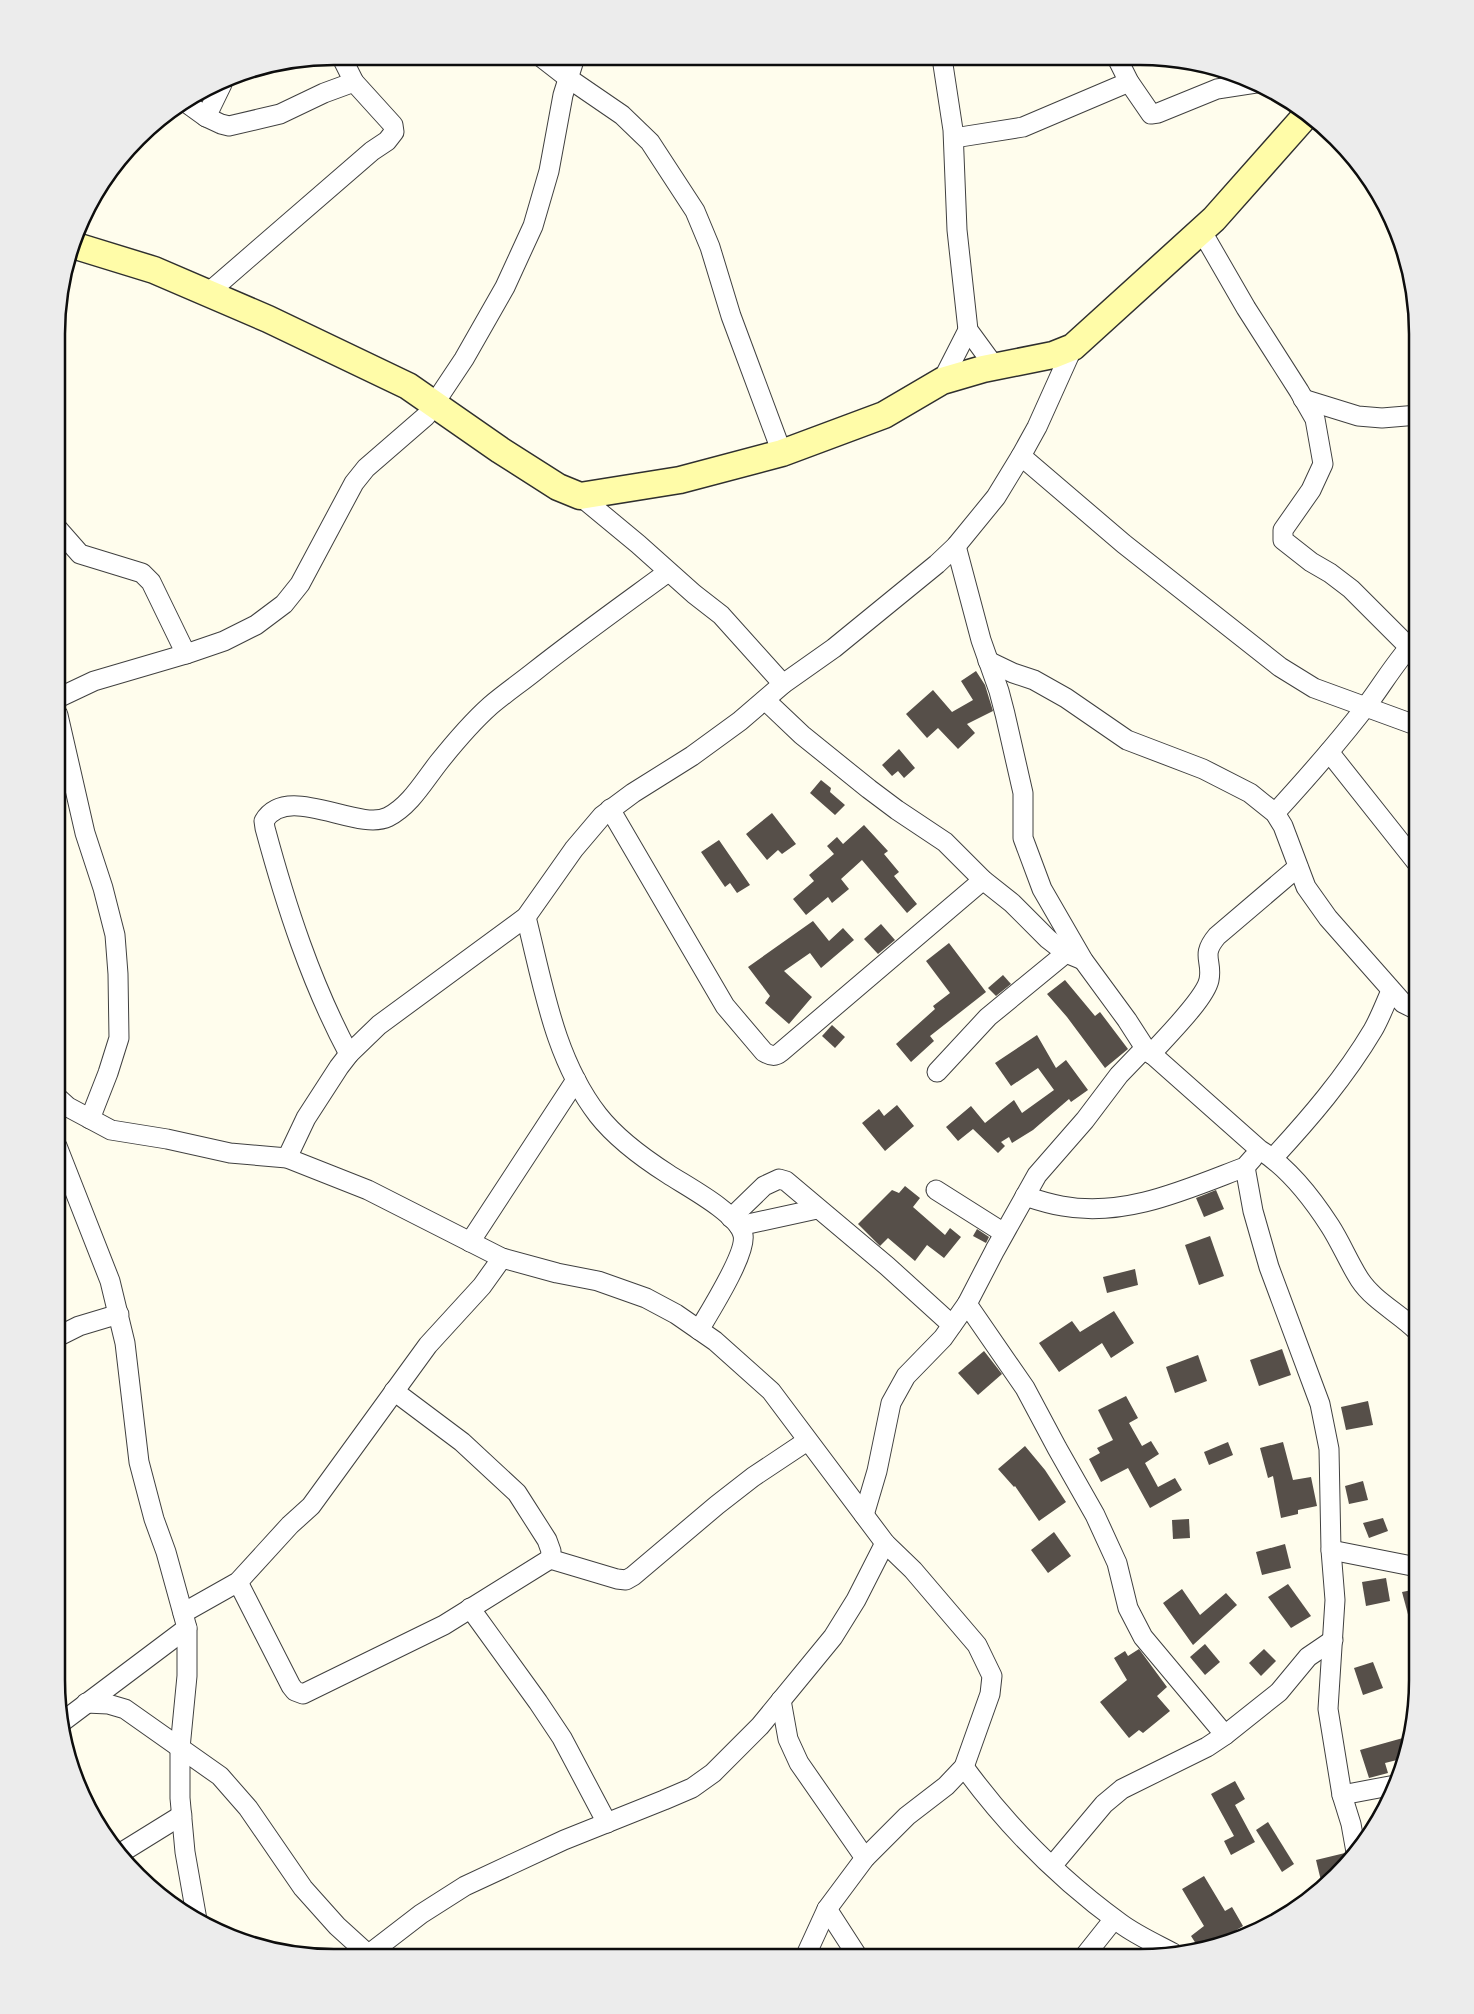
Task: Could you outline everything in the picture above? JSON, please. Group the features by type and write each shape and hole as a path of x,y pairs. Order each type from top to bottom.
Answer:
{"street":[{"path":"208,293 372,151 387,141 394,132 394,125 354,82 346,65"},
{"path":"551,65 622,115 650,142 695,210 710,247 731,316 782,454"},
{"path":"65,695 94,681 224,641 256,625 284,604 300,584 354,484 366,468 426,416 464,360 505,287 533,226 548,171 563,95 572,65"},
{"path":"943,65 954,138 957,230 968,330 995,367"},
{"path":"1120,65 1150,114 1217,89 1243,85"},
{"path":"191,106 206,117 221,124 236,125 280,114 324,93 354,82"},
{"path":"954,138 1023,127 1129,82"},
{"path":"206,117 218,91"},
{"path":"580,496 680,480 782,454 884,415 942,382 983,368 1053,355 1073,347 1214,219 1302,120"},
{"path":"1202,230 1246,308 1315,419 1322,464 1311,490 1283,530 1283,540 1351,589 1409,639"},
{"path":"79,247 154,270 268,319 408,386 500,450 558,487 580,496 721,615 783,684"},
{"path":"942,382 968,330"},
{"path":"287,1158 306,1118 338,1067 349,1054 379,1025 526,917 574,849 602,816 692,756 740,721 783,684 834,648 937,564 956,546 996,498 1021,456 1037,427 1073,347"},
{"path":"1303,399 1358,416 1382,418 1409,416"},
{"path":"1021,456 1124,544 1280,667 1314,688 1409,723"},
{"path":"65,537 80,554 142,573 151,582 186,654"},
{"path":"956,546 976,624 999,691 1023,793 1023,838 1042,889 1063,925 1074,956"},
{"path":"349,1054 328,1015 291,918 265,828 264,821 269,812 285,807 304,807 374,820 387,818 398,811 412,797 471,724 492,704 668,572"},
{"path":"1275,813 1365,708 1409,648"},
{"path":"988,661 1013,673 1034,680 1066,698 1127,740 1203,769 1250,793 1275,813 1283,826 1306,887 1328,918 1391,991 1402,1003 1409,1006"},
{"path":"765,700 802,735 869,789 905,816 945,842 983,880 1012,903 1048,939 1074,956 1128,1020 1148,1051 1267,1154 1298,1184 1330,1226 1360,1280 1373,1296 1409,1322"},
{"path":"65,746 85,833 103,888 115,935 118,974 119,1038 90,1119"},
{"path":"1329,752 1409,853"},
{"path":"610,809 725,1006 764,1052 771,1056 777,1056 983,880"},
{"path":"864,1515 877,1471 891,1403 906,1376 943,1338 967,1304 1004,1233 1038,1175 1085,1120 1119,1074 1148,1051 1200,998 1209,980 1207,954 1210,944 1298,867"},
{"path":"526,917 541,983 557,1036 576,1080 599,1115 628,1144 667,1173 699,1193 735,1222 743,1235 743,1245 730,1274 699,1330"},
{"path":"1048,939 1063,925"},
{"path":"937,1072 988,1017 1074,956"},
{"path":"1025,1196 1062,1206 1086,1209 1134,1205 1245,1166 1267,1154 1310,1118 1349,1067 1374,1028 1391,991"},
{"path":"470,1242 576,1080"},
{"path":"65,1109 111,1130 167,1139 230,1153 287,1158 368,1190 502,1258 557,1273 598,1281 646,1298 676,1314 715,1341 771,1391 885,1544 913,1570 977,1645 992,1676 990,1694 964,1767 946,1786 907,1816 865,1858 827,1908 809,1949"},
{"path":"65,1166 110,1281 119,1314 131,1384 139,1462 185,1621 188,1676 180,1748 182,1815 185,1852 195,1911"},
{"path":"1245,1166 1252,1211 1269,1267 1320,1404 1329,1450 1331,1550 1335,1600 1328,1709 1342,1795 1354,1842"},
{"path":"735,1222 764,1186 779,1179 786,1181 952,1325"},
{"path":"936,1190 1004,1233"},
{"path":"735,1222 817,1209"},
{"path":"67,1718 185,1621 238,1582 290,1525 311,1506 428,1344 482,1286 502,1258"},
{"path":"967,1304 1025,1388 1056,1448 1096,1515 1117,1562 1128,1608 1140,1631 1225,1735"},
{"path":"65,1333 79,1326 119,1314"},
{"path":"394,1391 462,1442 517,1494 546,1540 551,1551 550,1559"},
{"path":"238,1582 291,1686 303,1694 444,1625 550,1559 626,1580 739,1488 807,1441"},
{"path":"377,1949 421,1914 465,1886 564,1840 692,1788 713,1773 760,1726 833,1637 856,1600 885,1544"},
{"path":"1331,1550 1409,1565"},
{"path":"470,1608 562,1738 607,1823"},
{"path":"1052,1866 1104,1804 1122,1790 1207,1747 1225,1735 1279,1692 1308,1657 1333,1640"},
{"path":"781,1700 788,1739 799,1764 865,1858"},
{"path":"86,1703 108,1704 125,1709 220,1776 248,1808 303,1888 337,1926 363,1949"},
{"path":"964,1767 982,1792 1071,1885 1114,1919 1162,1948"},
{"path":"1342,1795 1387,1786"},
{"path":"126,1850 182,1815"},
{"path":"827,1908 853,1949"},
{"path":"1090,1949 1114,1919"}],"building":[{"path":"976,671 985,685 993,711 967,724 975,733 958,749 938,728 927,738 906,714 933,690 952,712 973,700 961,681"},
{"path":"899,749 915,768 904,778 898,771 892,776 882,765"},
{"path":"821,780 831,788 830,792 845,805 835,815 810,793"},
{"path":"772,813 796,844 782,854 778,850 767,860 746,834"},
{"path":"864,825 888,851 884,854 899,872 894,876 917,904 907,913 862,860 841,879 849,889 832,903 828,897 806,915 793,899 814,881 809,875 834,854 827,846 837,837 843,844"},
{"path":"719,840 750,885 737,893 730,883 725,887 701,852"},
{"path":"813,921 829,941 843,928 854,940 821,968 810,953 784,971 812,997 789,1024 765,1003 770,996 748,967"},
{"path":"881,924 895,940 878,954 864,939"},
{"path":"949,943 986,992 930,1036 934,1041 911,1062 896,1044 935,1009 933,1006 950,993 926,961"},
{"path":"1003,975 1011,984 996,996 988,988"},
{"path":"1065,980 1095,1016 1100,1012 1128,1049 1105,1068 1067,1017 1047,994"},
{"path":"832,1025 845,1037 835,1048 822,1036"},
{"path":"1037,1035 1056,1068 1066,1060 1088,1090 1071,1102 1069,1099 1033,1130 1012,1143 1009,1137 1001,1142 1005,1146 998,1153 973,1129 958,1141 946,1127 971,1106 985,1123 1014,1100 1022,1113 1054,1090 1038,1068 1011,1086 995,1063"},
{"path":"897,1105 914,1126 885,1151 862,1123 879,1109 884,1116"},
{"path":"905,1186 920,1198 913,1207 945,1235 950,1228 961,1237 944,1258 927,1245 915,1261 888,1238 880,1246 858,1224 892,1190 899,1193"},
{"path":"1216,1190 1224,1209 1204,1217 1196,1198"},
{"path":"977,1229 989,1237 986,1243 973,1236"},
{"path":"1210,1236 1224,1276 1199,1285 1185,1245"},
{"path":"1135,1269 1138,1285 1107,1293 1103,1277"},
{"path":"1114,1311 1134,1343 1111,1358 1102,1343 1059,1372 1039,1343 1072,1321 1080,1332"},
{"path":"1282,1349 1291,1375 1259,1386 1250,1360"},
{"path":"984,1351 1002,1374 978,1395 958,1373"},
{"path":"1198,1355 1207,1381 1175,1393 1166,1367"},
{"path":"1126,1396 1138,1418 1129,1423 1142,1446 1151,1441 1159,1454 1145,1463 1158,1487 1175,1478 1182,1490 1150,1508 1128,1468 1101,1482 1089,1459 1100,1453 1097,1448 1113,1440 1098,1410"},
{"path":"1368,1401 1373,1425 1346,1430 1341,1407"},
{"path":"1228,1442 1233,1455 1209,1465 1204,1452"},
{"path":"1283,1442 1293,1480 1311,1477 1317,1506 1298,1510 1298,1514 1281,1518 1273,1476 1268,1478 1260,1448"},
{"path":"1025,1446 1045,1470 1066,1502 1039,1521 1015,1486 998,1469"},
{"path":"1363,1481 1368,1500 1349,1504 1345,1486"},
{"path":"1383,1518 1388,1531 1369,1538 1363,1523"},
{"path":"1189,1519 1190,1538 1173,1539 1172,1520"},
{"path":"1054,1532 1071,1556 1048,1573 1031,1550"},
{"path":"1285,1544 1291,1568 1262,1575 1256,1552"},
{"path":"1386,1578 1390,1601 1366,1606 1362,1582"},
{"path":"1288,1584 1311,1616 1291,1628 1268,1597"},
{"path":"1182,1589 1200,1615 1226,1593 1237,1605 1193,1645 1163,1603"},
{"path":"1409,1591 1409,1618 1402,1592"},
{"path":"1205,1644 1220,1662 1205,1675 1190,1657"},
{"path":"1139,1649 1167,1687 1157,1696 1170,1711 1143,1733 1139,1730 1129,1738 1100,1702 1127,1680 1114,1658 1125,1651 1128,1656"},
{"path":"1264,1649 1276,1661 1261,1676 1249,1663"},
{"path":"1373,1662 1383,1688 1363,1695 1354,1668"},
{"path":"1403,1738 1397,1760 1385,1763 1388,1773 1369,1778 1360,1750"},
{"path":"1235,1781 1245,1799 1235,1805 1255,1842 1231,1855 1224,1841 1234,1836 1211,1794"},
{"path":"1268,1822 1294,1864 1282,1872 1256,1830"},
{"path":"1345,1853 1345,1853 1321,1879 1316,1860"},
{"path":"1204,1876 1225,1911 1232,1907 1243,1926 1227,1935 1196,1943 1191,1936 1204,1926 1182,1889"}]}
